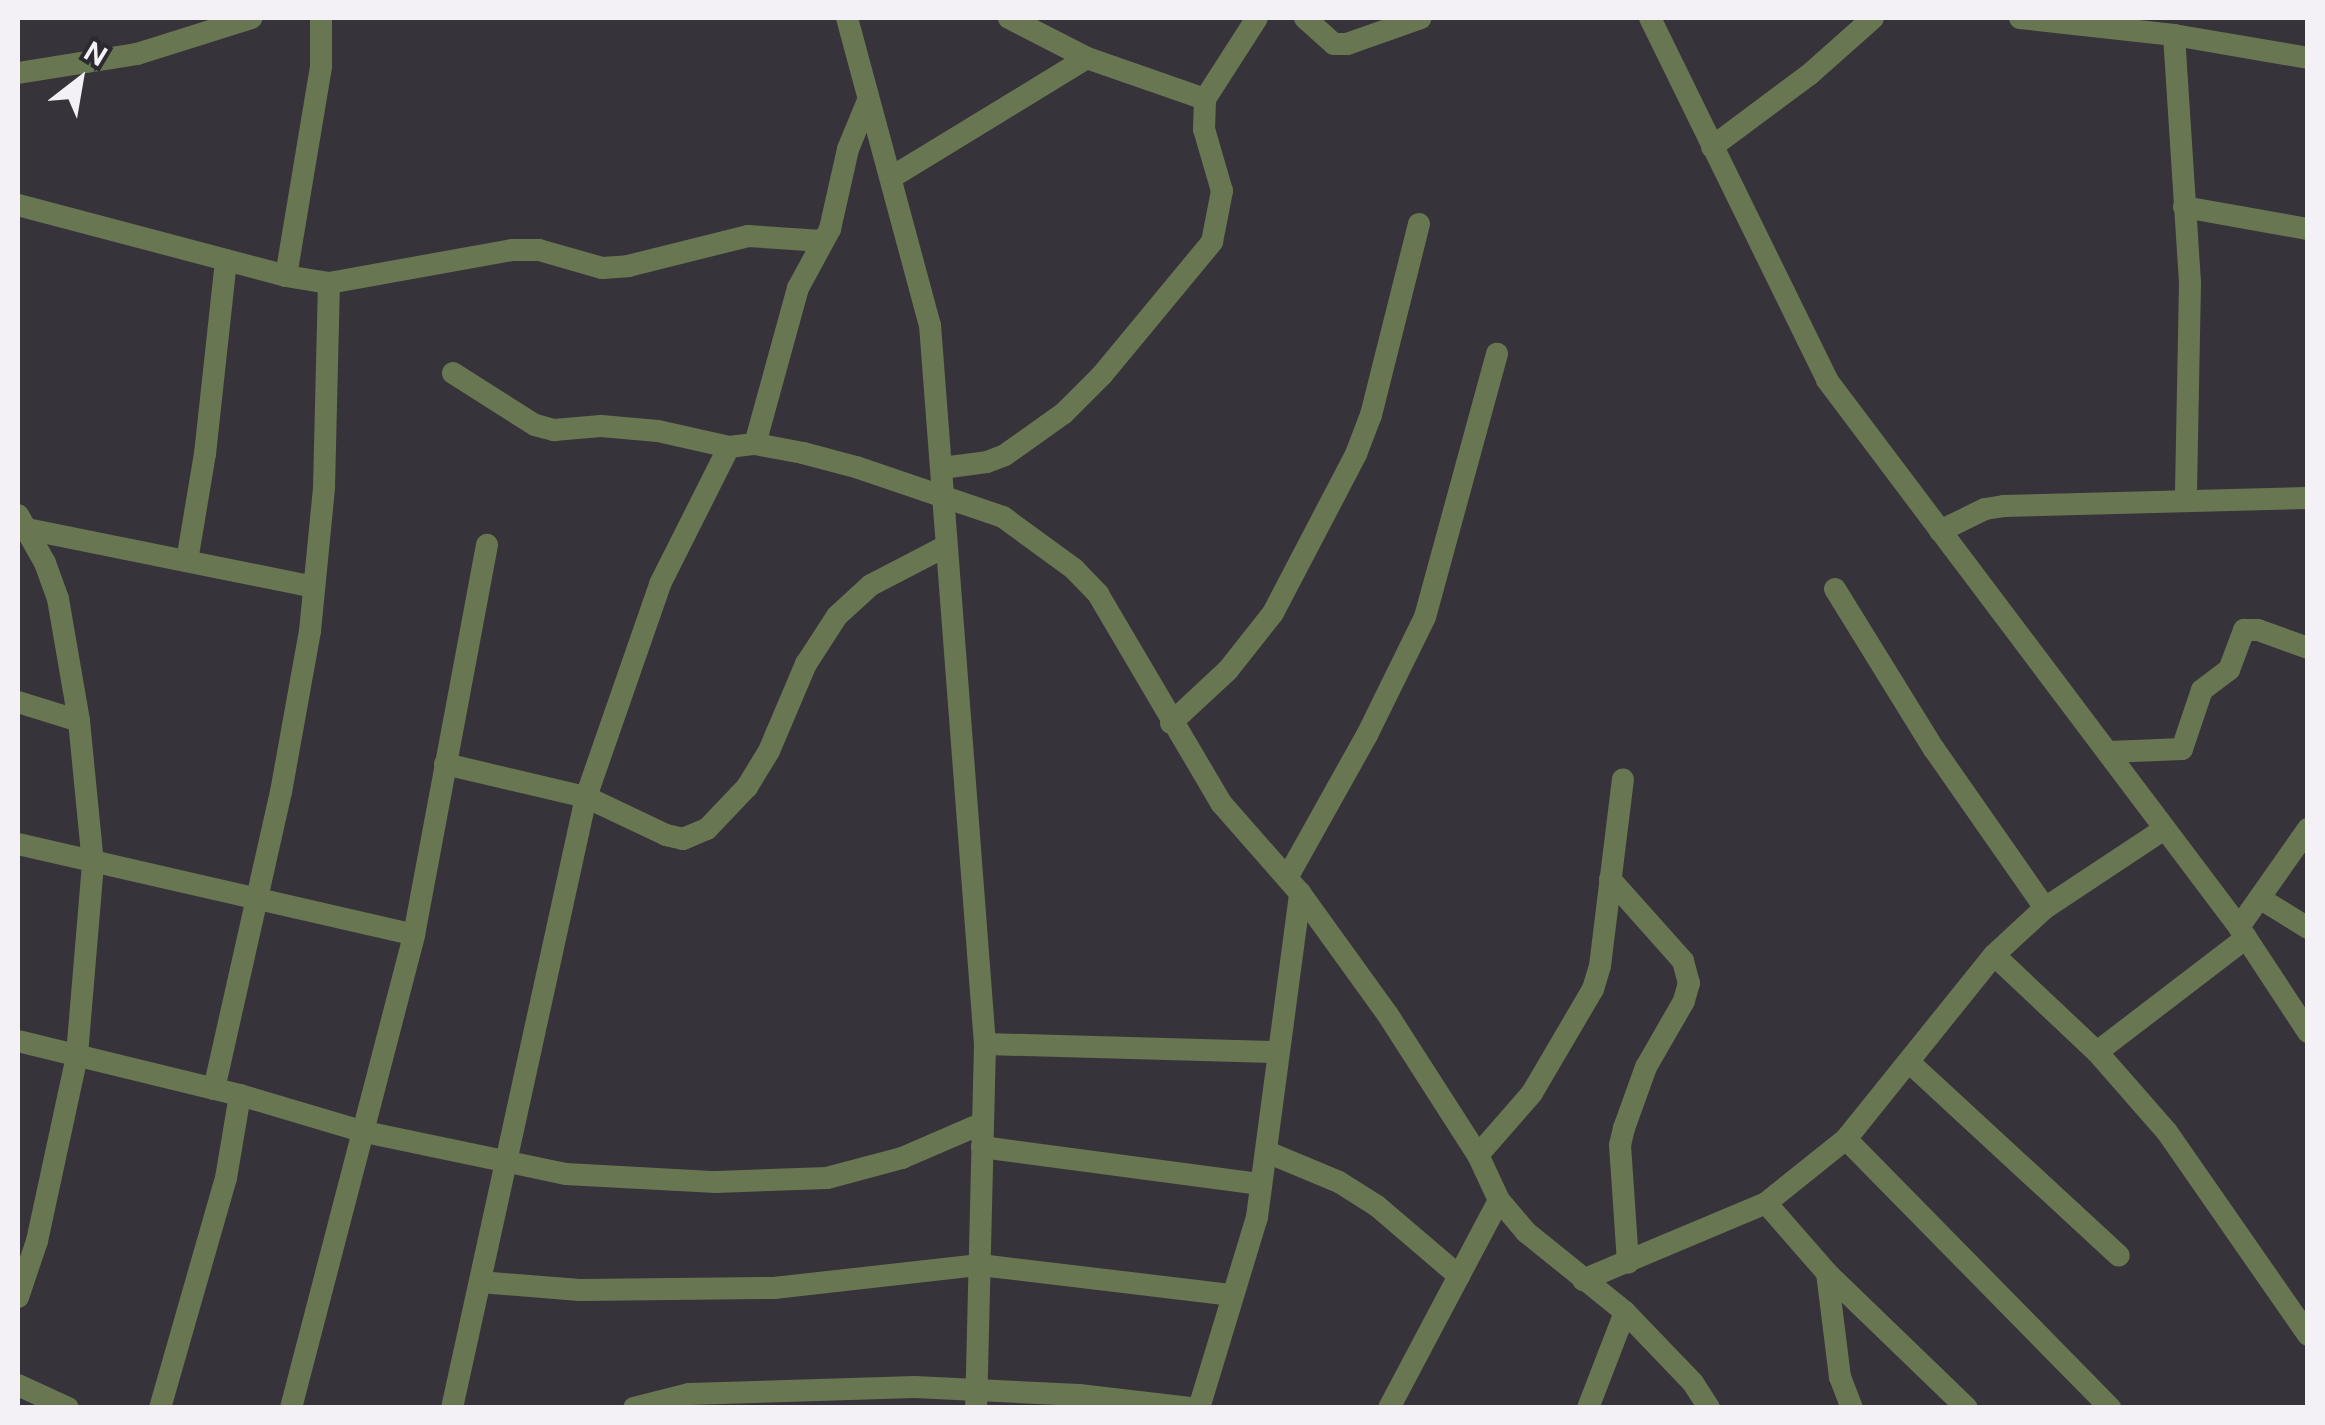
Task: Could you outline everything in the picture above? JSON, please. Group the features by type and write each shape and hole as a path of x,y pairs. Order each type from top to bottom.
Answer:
{"street":[{"path":"18,73 137,54 251,18"},
{"path":"286,276 320,66 322,18"},
{"path":"846,18 930,325 984,1044 976,1398"},
{"path":"1008,18 1087,58 1206,99"},
{"path":"942,468 987,462 1006,455 1064,413 1102,376 1212,242 1222,191 1204,129 1206,99 1257,18"},
{"path":"1306,18 1334,44 1346,44 1421,18"},
{"path":"1650,18 1827,380 2243,932 2308,1032"},
{"path":"2020,18 2127,24 2308,58"},
{"path":"1712,147 1810,74 1869,19"},
{"path":"2174,35 2190,284 2186,501"},
{"path":"892,177 1087,58"},
{"path":"754,444 798,288 838,204 848,150 868,103"},
{"path":"18,205 286,276 329,283 512,250 539,250 602,268 628,266 748,236 822,240"},
{"path":"2184,207 2308,229"},
{"path":"1171,724 1228,670 1273,612 1356,454 1370,415 1419,224"},
{"path":"188,562 206,454 226,260"},
{"path":"214,1089 292,733 314,586 324,487 329,283"},
{"path":"634,1408 688,1394 848,1388 1196,1408 1257,1217 1294,886 1425,618 1497,354"},
{"path":"453,373 535,425 554,430 621,426 729,447 754,444 856,467 1003,518 1074,570 1098,594 1171,724 1221,803 1294,886 1388,1015 1478,1155 1499,1200 1526,1232 1625,1312 1693,1384 1709,1408"},
{"path":"452,1408 586,797 660,584 729,447"},
{"path":"1940,531 1985,509 2004,506 2308,498"},
{"path":"22,522 188,562 314,586"},
{"path":"18,1297 45,1209 77,1056 93,864 78,721 58,598 22,522"},
{"path":"292,1408 414,935 487,545"},
{"path":"445,764 586,797 666,835 683,838 707,829 754,775 806,664 837,616 871,585 944,547"},
{"path":"1835,589 1934,749 2045,908"},
{"path":"2108,752 2182,749 2202,690 2228,670 2244,630 2258,630 2308,648"},
{"path":"18,702 78,721"},
{"path":"1478,1155 1532,1093 1584,1011 1600,966 1623,779"},
{"path":"1582,1280 1766,1203 1846,1138 1994,955 2045,908 2163,830"},
{"path":"2097,1052 2243,932 2308,830"},
{"path":"18,844 414,935"},
{"path":"1610,879 1683,961 1689,983 1684,1000 1646,1067 1620,1145 1628,1263"},
{"path":"2261,899 2308,928"},
{"path":"1994,955 2097,1052 2186,1156 2308,1334"},
{"path":"18,1042 240,1095 366,1132 566,1174 646,1179 827,1178 902,1158 983,1123"},
{"path":"984,1044 1276,1052"},
{"path":"1910,1063 2119,1256"},
{"path":"160,1408 226,1178 240,1095"},
{"path":"1846,1138 2110,1408"},
{"path":"982,1147 1261,1184"},
{"path":"1267,1152 1339,1182 1377,1206 1459,1276"},
{"path":"1389,1408 1499,1200"},
{"path":"1766,1203 1828,1273 1967,1408"},
{"path":"480,1282 580,1290 774,1288 980,1265 1232,1295"},
{"path":"1828,1273 1840,1377 1852,1408"},
{"path":"1588,1408 1625,1312"},
{"path":"18,1385 68,1408"}]}
